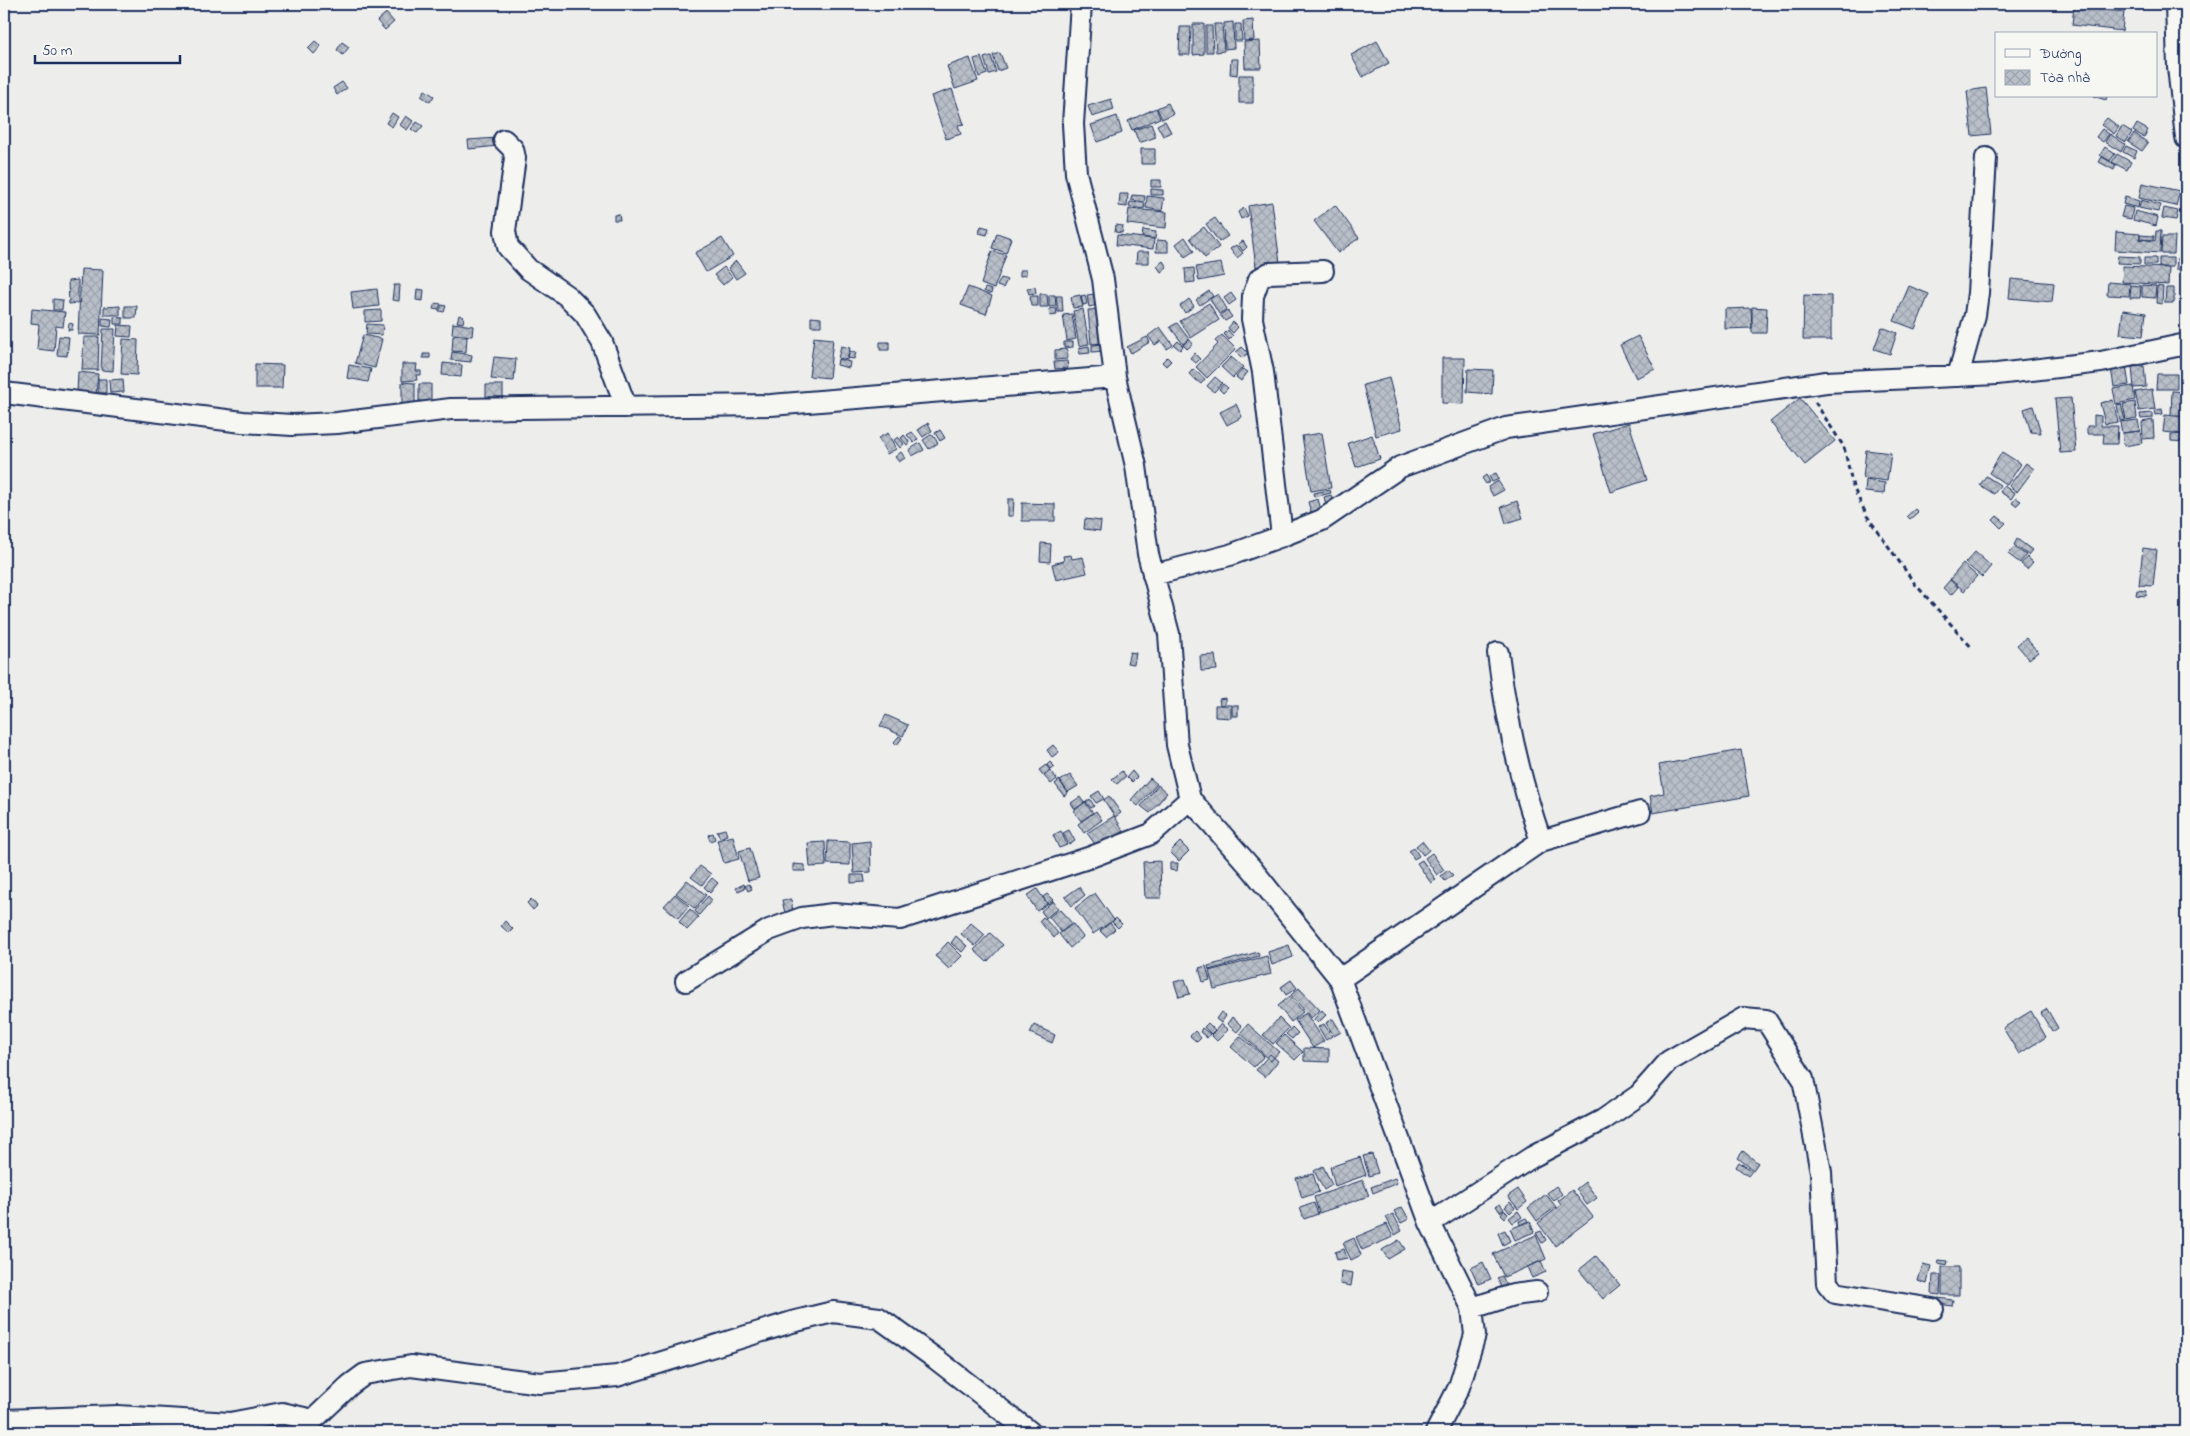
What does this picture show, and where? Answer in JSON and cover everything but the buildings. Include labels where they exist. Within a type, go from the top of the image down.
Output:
[{"type":"street","points":[[1081,4],[1073,124],[1076,173],[1103,279],[1115,377],[1136,466],[1153,575],[1169,634],[1177,746],[1190,799],[1252,869],[1340,979],[1430,1223],[1472,1308],[1475,1335],[1459,1387],[1436,1432]]},
{"type":"street","points":[[2176,4],[2178,66],[2186,138]]},
{"type":"street","points":[[504,140],[513,149],[515,158],[505,231],[508,247],[528,269],[567,296],[585,314],[602,342],[626,407]]},
{"type":"street","points":[[1958,376],[1975,315],[1978,293],[1986,158]]},
{"type":"street","points":[[1282,536],[1263,372],[1252,319],[1253,296],[1259,279],[1269,273],[1323,271]]},
{"type":"street","points":[[1153,575],[1230,555],[1322,520],[1400,467],[1506,428],[1826,382],[1997,374],[2100,362],[2186,344]]},
{"type":"street","points":[[4,393],[243,422],[292,425],[337,423],[431,410],[771,405],[1115,377]]},
{"type":"street","points":[[1498,654],[1506,716],[1540,841]]},
{"type":"street","points":[[686,981],[769,930],[802,918],[833,914],[900,919],[1088,858],[1151,834],[1190,799]]},
{"type":"street","points":[[1340,979],[1540,841],[1640,812]]},
{"type":"street","points":[[1430,1223],[1532,1157],[1603,1120],[1639,1095],[1669,1061],[1744,1018],[1766,1020],[1803,1079],[1821,1172],[1828,1283],[1835,1293],[1933,1309]]},
{"type":"street","points":[[1472,1308],[1513,1295],[1537,1292]]},
{"type":"street","points":[[4,1420],[118,1416],[230,1423],[282,1413],[313,1420],[350,1384],[365,1374],[411,1366],[540,1383],[617,1376],[792,1322],[833,1312],[879,1318],[936,1359],[1030,1432]]},
{"type":"path","points":[[1803,385],[1844,447],[1853,487],[1867,516],[1915,584],[1973,648]]}]
